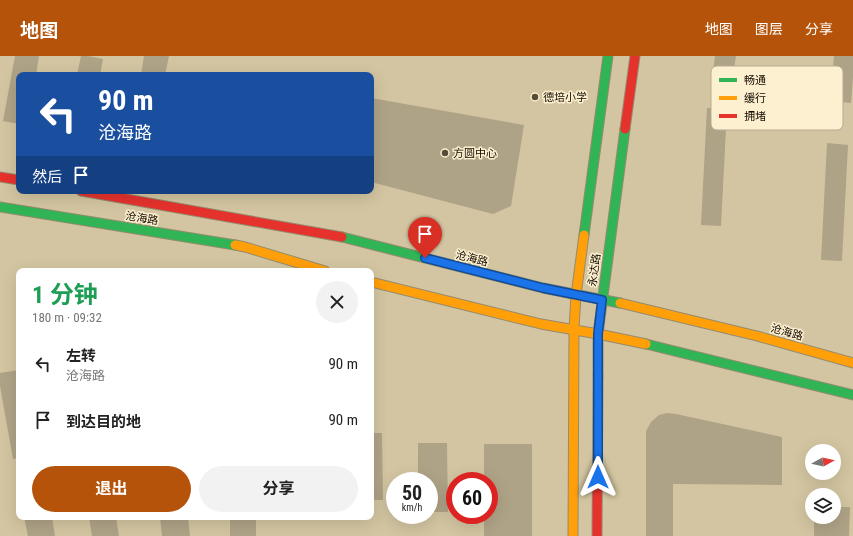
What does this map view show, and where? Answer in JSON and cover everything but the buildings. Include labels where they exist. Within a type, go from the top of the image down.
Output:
[{"type":"main road","name":"永达路","points":[[574,536],[574,329],[576,295],[608,56]]},
{"type":"main road","name":"永达路","points":[[597,536],[598,334],[635,56]]},
{"type":"main road","points":[[0,177],[16,180]]},
{"type":"main road","name":"沧海路","points":[[98,194],[336,236],[543,288],[628,305],[757,336],[853,363]]},
{"type":"main road","name":"沧海路","points":[[0,207],[245,247],[315,268]]},
{"type":"main road","points":[[374,283],[541,324],[629,340],[853,395]]},
{"type":"traffic: fast","points":[[584,235],[608,56]]},
{"type":"traffic: fast","points":[[598,376],[598,334],[625,129]]},
{"type":"traffic: fast","points":[[0,207],[235,245]]},
{"type":"traffic: fast","points":[[342,237],[543,288],[620,303]]},
{"type":"traffic: fast","points":[[646,344],[853,395]]},
{"type":"traffic: slow","points":[[573,536],[574,329],[576,295],[584,235]]},
{"type":"traffic: slow","points":[[235,245],[315,268]]},
{"type":"traffic: slow","points":[[374,283],[541,324],[646,344]]},
{"type":"traffic: slow","points":[[620,303],[757,336],[853,363]]},
{"type":"traffic: jam","points":[[625,129],[635,56]]},
{"type":"traffic: jam","points":[[0,177],[16,180]]},
{"type":"traffic: jam","points":[[98,194],[342,237]]},
{"type":"traffic: jam","points":[[597,536],[598,376]]},
{"type":"place","name":"德培小学","points":[[535,97]]},
{"type":"place","name":"方圆中心","points":[[445,153]]},
{"type":"route","points":[[425,258],[543,288],[602,300],[598,334],[598,477]]}]
